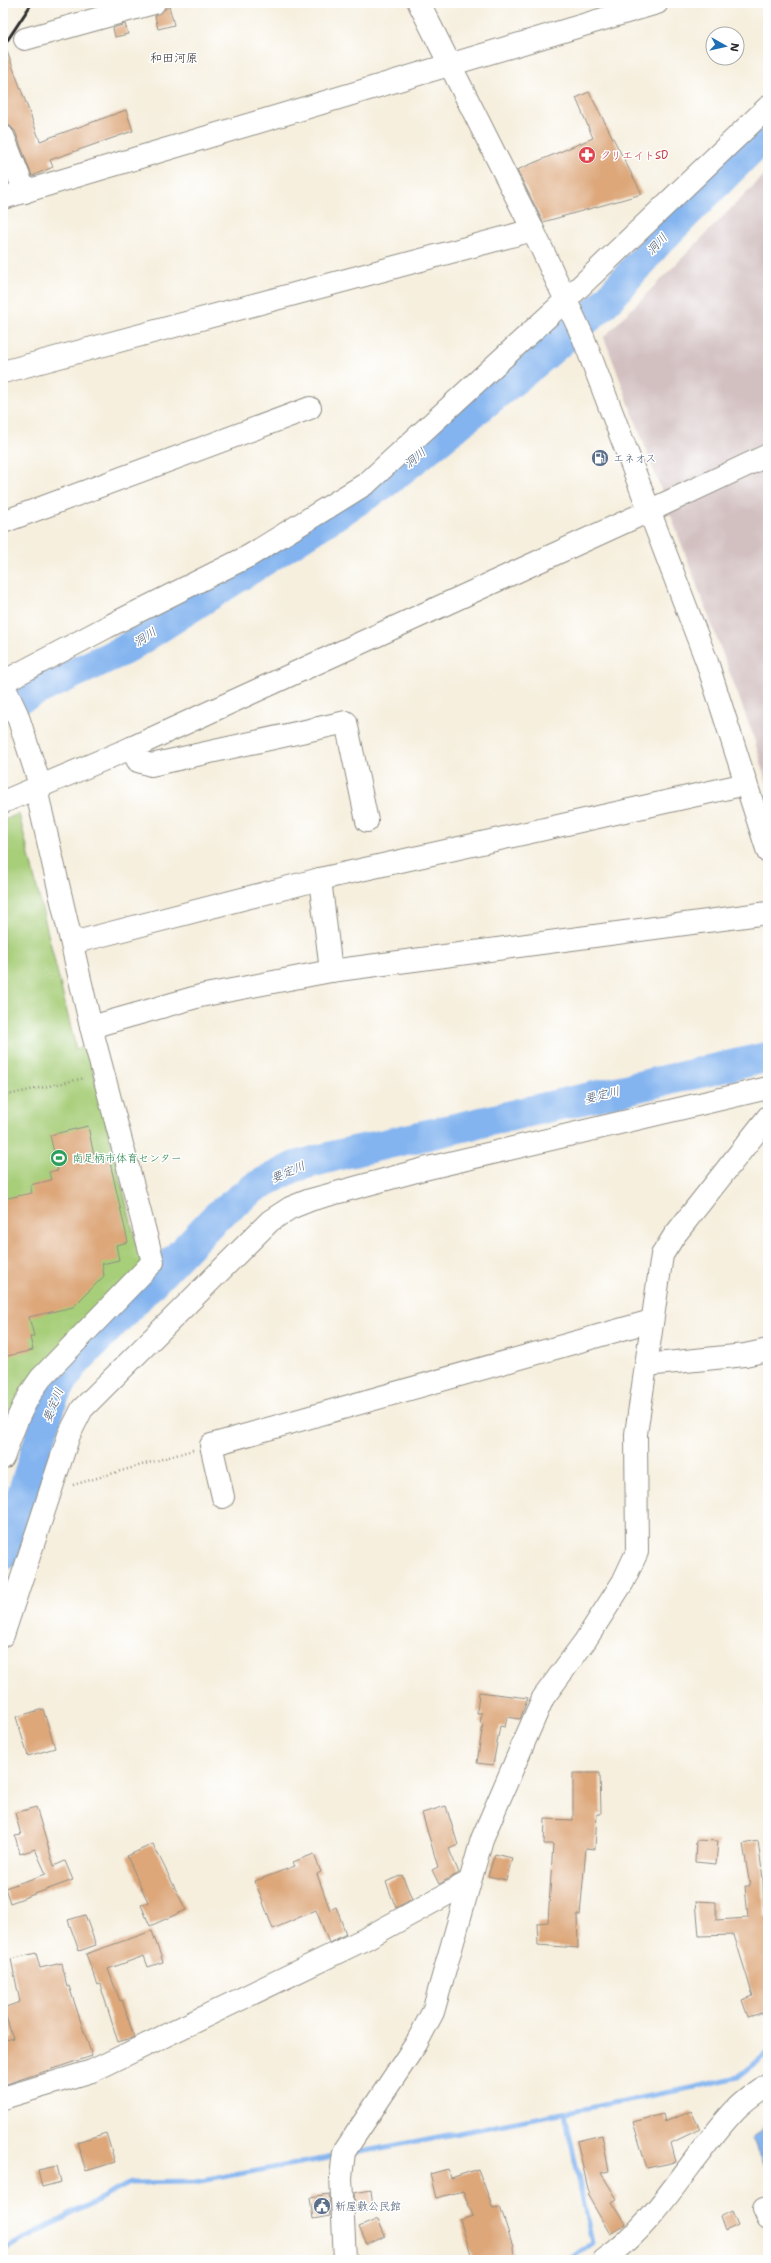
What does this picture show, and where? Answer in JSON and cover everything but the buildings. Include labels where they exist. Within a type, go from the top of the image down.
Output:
[{"type":"street","points":[[25,39],[154,3]]},
{"type":"street","points":[[419,3],[567,299],[583,337],[651,510],[707,662],[768,852]]},
{"type":"street","points":[[3,198],[657,3]]},
{"type":"street","points":[[3,1458],[18,1414],[28,1395],[41,1378],[153,1262],[91,1026],[38,788],[17,714],[4,685],[249,556],[367,483],[567,299],[768,107]]},
{"type":"street","points":[[3,136],[25,192]]},
{"type":"street","points":[[3,372],[533,230]]},
{"type":"street","points":[[3,522],[183,457],[310,408]]},
{"type":"street","points":[[3,802],[131,748],[768,455]]},
{"type":"street","points":[[131,748],[138,761],[151,765],[346,722],[366,821]]},
{"type":"street","points":[[72,943],[320,879],[746,784]]},
{"type":"street","points":[[320,879],[331,971]]},
{"type":"street","points":[[91,1026],[200,996],[331,971],[768,913]]},
{"type":"street","points":[[3,1635],[69,1435],[82,1409],[270,1221],[290,1208],[310,1200],[424,1169],[768,1088]]},
{"type":"street","points":[[345,2260],[341,2177],[344,2152],[416,2044],[433,2012],[482,1839],[543,1698],[585,1640],[623,1582],[636,1552],[636,1434],[651,1321],[662,1255],[674,1236],[768,1117]]},
{"type":"street","points":[[222,1496],[211,1445],[651,1321]]},
{"type":"street","points":[[646,1365],[744,1355],[768,1350]]},
{"type":"street","points":[[3,2098],[92,2071],[365,1939],[469,1882]]},
{"type":"street","points":[[604,2260],[615,2252],[644,2222],[735,2110],[768,2084]]},
{"type":"street","points":[[768,2208],[764,2209],[768,2218]]},
{"type":"path","points":[[3,1096],[104,1074]]},
{"type":"path","points":[[50,1491],[211,1445]]},
{"type":"shaded area","points":[[768,171],[768,787],[753,735],[604,337]]},
{"type":"green space","name":"南足柄市体育センター","points":[[19,814],[76,1049],[87,1046],[142,1266],[3,1427],[3,820]]},
{"type":"water","points":[[768,2123],[768,2173],[752,2138]]},
{"type":"waterway","name":"洞川","points":[[3,706],[124,650],[385,483],[539,360],[602,306],[658,242],[768,132]]},
{"type":"waterway","name":"要定川","points":[[3,1555],[54,1395],[72,1366],[217,1216],[255,1187],[294,1167],[338,1155],[768,1057]]},
{"type":"waterway","points":[[350,2154],[696,2087],[737,2077],[768,2053]]},
{"type":"waterway","points":[[565,2113],[592,2243],[568,2260]]},
{"type":"waterway","points":[[3,2250],[130,2183],[195,2182],[339,2156]]},
{"type":"railway","points":[[3,47],[32,3]]},
{"type":"place","name":"クリエイトSD","points":[[587,155]]},
{"type":"place","name":"エネオス","points":[[600,458]]},
{"type":"place","name":"南足柄市体育センター","points":[[59,1158]]},
{"type":"place","name":"新屋敷公民館","points":[[322,2206]]},
{"type":"district","name":"和田河原","points":[[174,58]]}]
